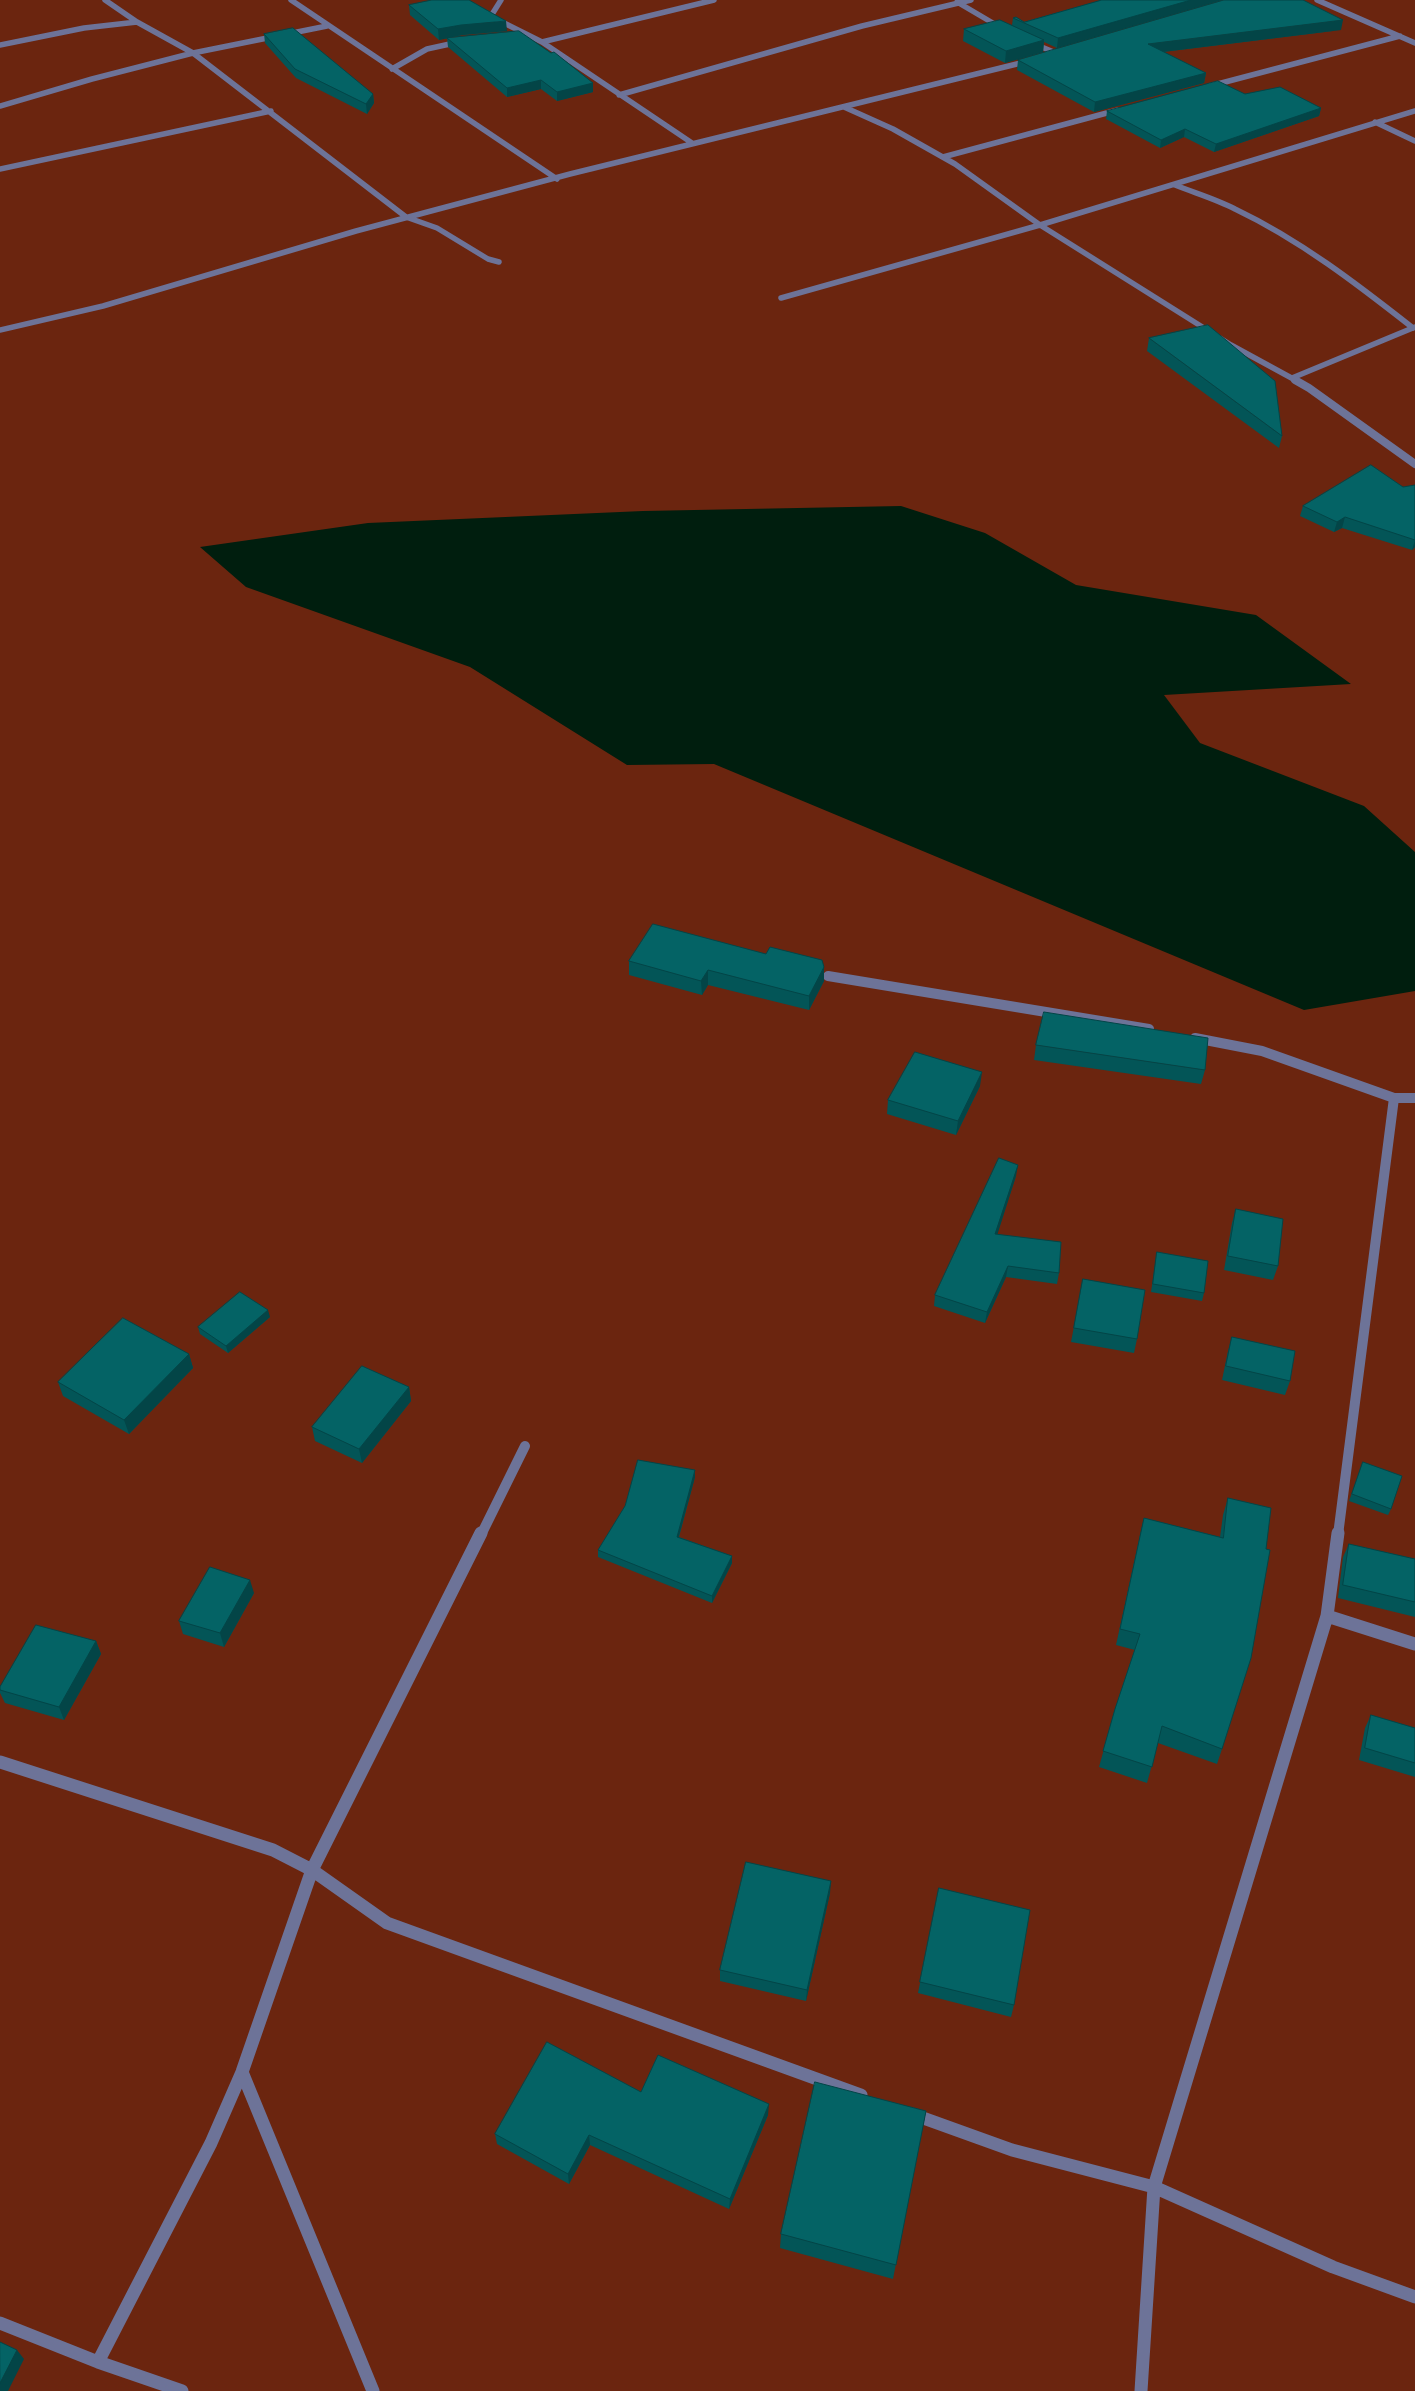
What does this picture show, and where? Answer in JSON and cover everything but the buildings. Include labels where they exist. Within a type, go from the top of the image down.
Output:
[{"type":"street","points":[[105,0],[137,22],[193,53],[271,111],[406,217],[437,228],[488,259],[499,262]]},
{"type":"street","points":[[291,0],[557,179]]},
{"type":"street","points":[[491,16],[501,0]]},
{"type":"street","points":[[542,42],[714,0]]},
{"type":"street","points":[[619,95],[883,20],[971,0]]},
{"type":"street","points":[[1317,0],[1415,43]]},
{"type":"street","points":[[957,2],[1011,33]]},
{"type":"street","points":[[483,12],[542,42],[692,143]]},
{"type":"street","points":[[0,44],[84,28],[137,22]]},
{"type":"street","points":[[0,106],[92,79],[193,53],[327,26]]},
{"type":"street","points":[[513,36],[528,35]]},
{"type":"street","points":[[1200,89],[1400,36]]},
{"type":"street","points":[[392,69],[426,49],[464,40]]},
{"type":"street","points":[[1029,41],[1056,54]]},
{"type":"street","points":[[1046,56],[1065,51]]},
{"type":"street","points":[[0,330],[49,319],[187,282],[406,217],[692,143],[962,80],[1037,59]]},
{"type":"street","points":[[844,107],[893,129],[943,156],[1040,225],[1231,346],[1292,378],[1415,464]]},
{"type":"street","points":[[943,156],[1124,109]]},
{"type":"street","points":[[0,169],[271,111]]},
{"type":"street","points":[[781,298],[1040,225],[1415,111]]},
{"type":"street","points":[[1376,122],[1415,141]]},
{"type":"street","points":[[1175,185],[1240,211],[1293,240],[1367,290],[1414,327],[1292,378]]},
{"type":"street","points":[[828,976],[1161,1031]]},
{"type":"street","points":[[1188,1037],[1262,1051],[1394,1098],[1415,1098]]},
{"type":"street","points":[[1141,2391],[1154,2187],[1327,1616],[1394,1098]]},
{"type":"street","points":[[98,2362],[211,2143],[242,2072],[312,1870],[525,1446]]},
{"type":"street","points":[[1327,1616],[1415,1644]]},
{"type":"street","points":[[0,1762],[273,1850],[312,1870],[387,1923],[872,2099]]},
{"type":"street","points":[[242,2072],[374,2391]]},
{"type":"street","points":[[900,2110],[1012,2150],[1154,2187],[1332,2267],[1415,2297]]},
{"type":"street","points":[[0,2323],[98,2362],[182,2391]]},
{"type":"shaded area","points":[[0,0],[1415,0],[1415,2391],[0,2391]]},
{"type":"shaded area","points":[[901,506],[985,533],[1076,585],[1256,615],[1351,684],[1164,695],[1200,743],[1364,806],[1415,852],[1415,991],[1304,1010],[714,764],[627,765],[470,667],[246,587],[200,547],[368,523],[643,511]]}]
